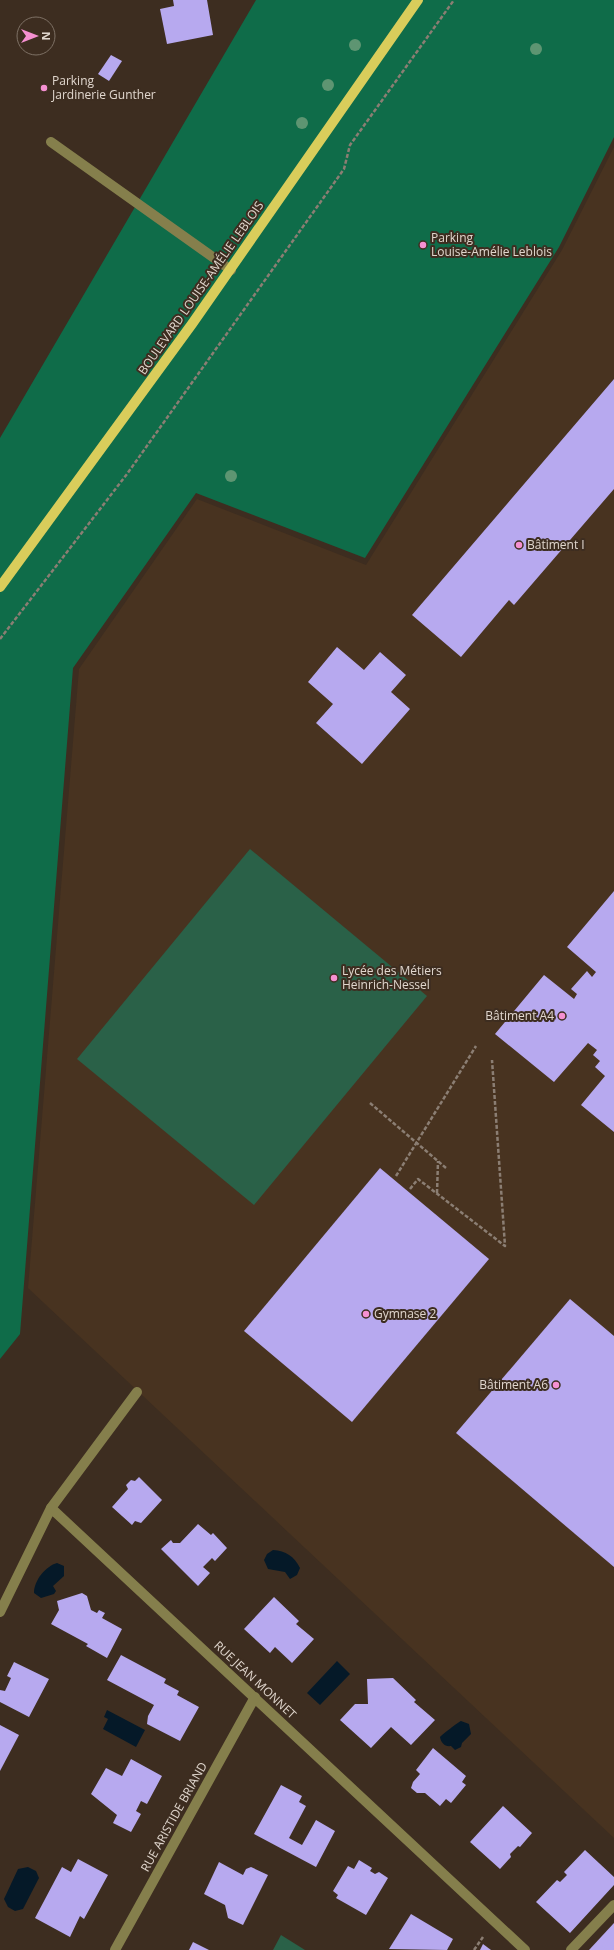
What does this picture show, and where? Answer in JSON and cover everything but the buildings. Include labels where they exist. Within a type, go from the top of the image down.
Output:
[{"type":"main road","name":"BOULEVARD LOUISE-AMÉLIE LEBLOIS","points":[[0,587],[230,270],[418,0]]},
{"type":"street","points":[[50,142],[230,270]]},
{"type":"street","points":[[0,1612],[51,1508],[137,1392]]},
{"type":"street","name":"RUE JEAN MONNET","points":[[51,1508],[525,1950]]},
{"type":"street","name":"RUE ARISTIDE BRIAND","points":[[115,1950],[255,1697]]},
{"type":"street","points":[[571,1950],[614,1905]]},
{"type":"path","points":[[0,639],[127,474],[287,250],[344,169],[350,145],[454,0]]},
{"type":"path","points":[[396,1176],[476,1046]]},
{"type":"path","points":[[410,1189],[418,1179],[505,1246],[492,1060]]},
{"type":"path","points":[[370,1103],[446,1168]]},
{"type":"path","points":[[436,1194],[438,1161]]},
{"type":"shaded area","name":"Lycée des Métiers Heinrich-Nessel","points":[[614,147],[614,1838],[28,1288],[79,669],[197,499],[366,565],[562,250]]},
{"type":"green space","points":[[256,0],[614,0],[614,137],[559,247],[365,558],[196,493],[73,668],[20,1334],[0,1359],[0,438]]},
{"type":"green space","points":[[250,849],[427,996],[254,1205],[77,1059]]},
{"type":"green space","points":[[281,1935],[305,1950],[273,1950]]},
{"type":"water","points":[[273,1550],[286,1553],[295,1560],[300,1568],[297,1575],[290,1579],[285,1572],[268,1569],[264,1560],[267,1554]]},
{"type":"water","points":[[57,1563],[64,1566],[64,1576],[53,1586],[56,1591],[54,1594],[41,1598],[34,1593],[36,1583],[45,1570]]},
{"type":"water","points":[[337,1661],[350,1674],[320,1705],[307,1693]]},
{"type":"water","points":[[107,1710],[145,1730],[136,1747],[103,1729],[108,1719],[104,1717]]},
{"type":"water","points":[[461,1721],[469,1724],[471,1734],[462,1743],[461,1747],[455,1750],[451,1746],[444,1744],[440,1737]]},
{"type":"water","points":[[28,1867],[36,1871],[39,1878],[23,1909],[15,1911],[8,1907],[4,1899],[18,1869]]},
{"type":"place","name":"Parking Jardinerie Gunther","points":[[44,88]]},
{"type":"place","name":"Parking Louise-Amélie Leblois","points":[[423,245]]},
{"type":"place","name":"Bâtiment I","points":[[519,545]]},
{"type":"place","name":"Lycée des Métiers Heinrich-Nessel","points":[[334,978]]},
{"type":"place","name":"Bâtiment A4","points":[[562,1016]]},
{"type":"place","name":"Gymnase 2","points":[[366,1314]]},
{"type":"place","name":"Bâtiment A6","points":[[556,1385]]}]
